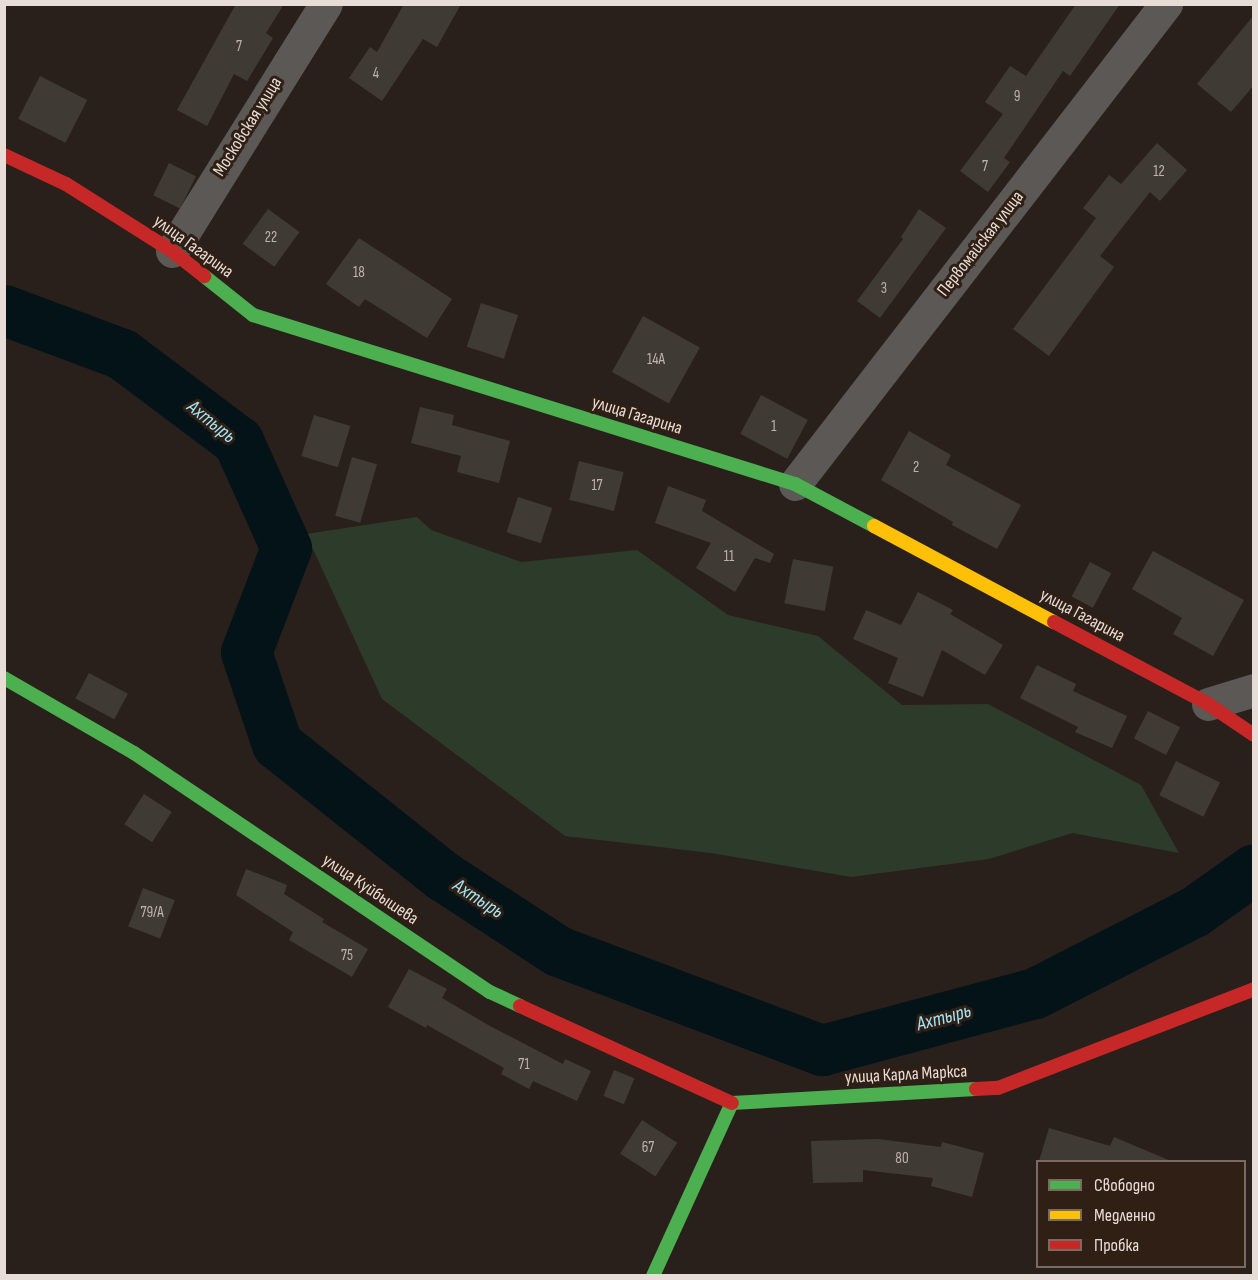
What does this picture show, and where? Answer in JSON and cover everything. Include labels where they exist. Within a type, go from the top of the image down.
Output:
[{"type":"street","name":"Московская улица","points":[[172,250],[326,4]]},
{"type":"street","name":"Первомайская улица","points":[[795,484],[1166,4]]},
{"type":"street","name":"улица Гагарина","points":[[4,155],[66,184],[172,250],[253,315],[795,484],[1208,704],[1254,735]]},
{"type":"street","name":"улица Куйбышева","points":[[4,678],[134,753],[490,992],[732,1103]]},
{"type":"street","points":[[1208,704],[1254,690]]},
{"type":"street","name":"улица Карла Маркса","points":[[732,1103],[998,1088],[1254,989]]},
{"type":"street","points":[[653,1275],[732,1103]]},
{"type":"green space","points":[[417,517],[431,530],[521,562],[637,550],[728,615],[818,636],[902,705],[988,704],[1141,785],[1179,853],[1072,833],[989,859],[851,877],[711,853],[565,836],[382,699],[306,534]]},
{"type":"building","points":[[236,4],[284,4],[266,33],[273,38],[247,81],[234,74],[207,126],[177,110]]},
{"type":"building","points":[[404,4],[461,4],[437,47],[423,39],[382,101],[349,78],[370,47],[377,52]]},
{"type":"building","points":[[1076,4],[1120,4],[1070,76],[1063,71],[1004,158],[1010,162],[988,192],[960,171],[1003,114],[985,102],[1010,66],[1026,76]]},
{"type":"building","points":[[1254,15],[1254,85],[1231,112],[1197,84]]},
{"type":"building","points":[[40,76],[87,100],[65,143],[18,119]]},
{"type":"building","points":[[1157,143],[1187,170],[1160,201],[1150,192],[1100,256],[1114,267],[1049,356],[1013,329],[1096,218],[1083,208],[1109,175],[1121,184]]},
{"type":"building","points":[[169,163],[196,176],[180,209],[153,195]]},
{"type":"building","points":[[268,209],[300,232],[274,267],[243,244]]},
{"type":"building","points":[[919,209],[946,228],[880,318],[857,301],[903,239],[901,237]]},
{"type":"building","points":[[359,238],[452,299],[427,338],[365,299],[359,307],[326,284]]},
{"type":"building","points":[[481,303],[518,315],[504,359],[467,347]]},
{"type":"building","points":[[643,316],[700,348],[669,403],[612,372]]},
{"type":"building","points":[[761,395],[808,420],[787,459],[740,434]]},
{"type":"building","points":[[420,407],[454,415],[452,425],[510,441],[499,483],[457,472],[461,456],[411,443]]},
{"type":"building","points":[[314,415],[350,426],[338,467],[301,456]]},
{"type":"building","points":[[909,431],[951,455],[946,465],[1021,505],[997,549],[952,525],[953,522],[881,480]]},
{"type":"building","points":[[352,457],[377,464],[360,523],[335,516]]},
{"type":"building","points":[[579,461],[624,472],[614,511],[569,500]]},
{"type":"building","points":[[668,486],[706,500],[702,511],[774,554],[770,563],[755,558],[735,592],[696,568],[711,543],[655,523]]},
{"type":"building","points":[[518,497],[552,508],[541,543],[507,532]]},
{"type":"building","points":[[1153,551],[1244,600],[1213,656],[1173,634],[1182,618],[1132,589]]},
{"type":"building","points":[[793,559],[833,567],[825,611],[784,603]]},
{"type":"building","points":[[1090,562],[1111,573],[1093,608],[1072,596]]},
{"type":"building","points":[[918,592],[953,610],[950,614],[1003,645],[985,675],[942,650],[923,697],[888,683],[898,658],[853,639],[866,610],[901,625]]},
{"type":"building","points":[[1037,665],[1076,684],[1073,691],[1127,716],[1112,748],[1075,732],[1078,727],[1020,698]]},
{"type":"building","points":[[89,673],[128,694],[114,719],[75,699]]},
{"type":"building","points":[[1148,711],[1180,727],[1166,755],[1134,739]]},
{"type":"building","points":[[1176,761],[1220,782],[1203,817],[1159,795]]},
{"type":"building","points":[[144,794],[172,812],[152,842],[124,824]]},
{"type":"building","points":[[246,869],[287,885],[284,894],[324,919],[322,922],[368,949],[352,977],[289,940],[293,932],[236,895]]},
{"type":"building","points":[[143,888],[175,900],[160,938],[128,926]]},
{"type":"building","points":[[409,969],[447,989],[442,998],[490,1026],[563,1064],[565,1059],[591,1071],[577,1101],[533,1081],[529,1089],[501,1074],[504,1068],[427,1025],[426,1028],[388,1007]]},
{"type":"building","points":[[614,1070],[634,1078],[624,1104],[604,1096]]},
{"type":"building","points":[[642,1120],[677,1143],[655,1176],[620,1154]]},
{"type":"building","points":[[1049,1128],[1110,1146],[1114,1137],[1169,1160],[1039,1160]]},
{"type":"building","points":[[878,1139],[941,1147],[942,1142],[984,1153],[972,1197],[931,1186],[933,1178],[863,1170],[863,1182],[813,1183],[811,1141]]},
{"type":"waterway","name":"Ахтырь","points":[[4,310],[122,354],[238,441],[286,548],[246,652],[277,744],[443,876],[558,951],[822,1050],[1035,993],[1195,911],[1254,869]]},
{"type":"traffic: fast","points":[[204,276],[253,315],[795,484],[874,526]]},
{"type":"traffic: fast","points":[[4,678],[134,753],[490,992],[520,1006]]},
{"type":"traffic: fast","points":[[653,1276],[732,1103],[976,1089]]},
{"type":"traffic: slow","points":[[874,526],[1054,622]]},
{"type":"traffic: jam","points":[[4,155],[66,184],[172,251],[204,276]]},
{"type":"traffic: jam","points":[[1054,622],[1208,704],[1254,735]]},
{"type":"traffic: jam","points":[[976,1089],[998,1088],[1254,989]]},
{"type":"traffic: jam","points":[[520,1006],[732,1103]]}]
